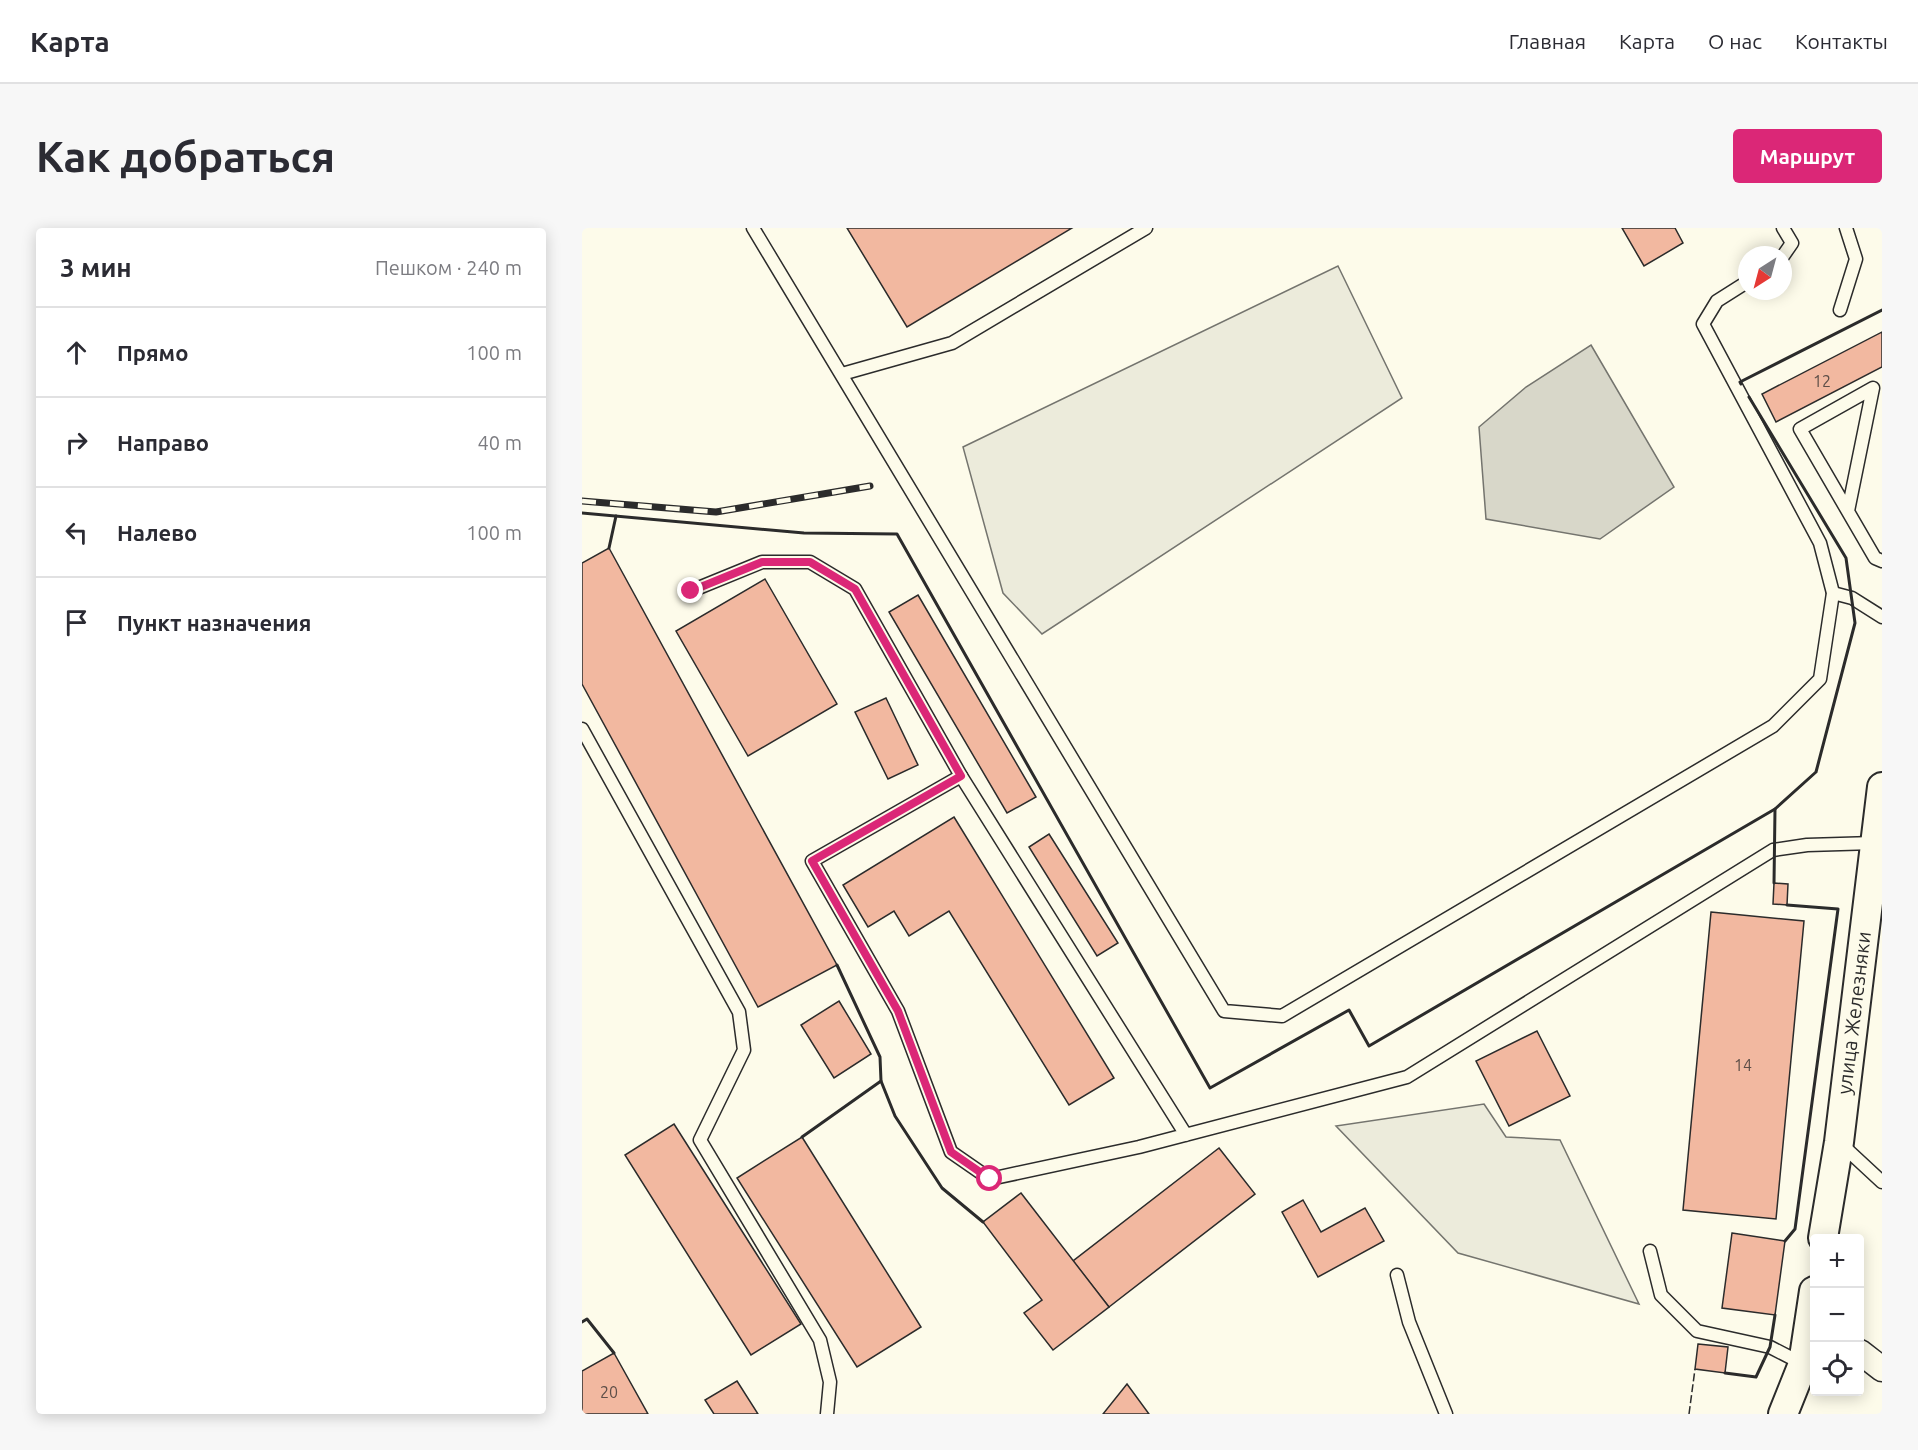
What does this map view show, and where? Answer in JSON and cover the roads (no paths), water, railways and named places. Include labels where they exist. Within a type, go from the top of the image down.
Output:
[{"type":"street","name":"улица Железняки","points":[[1824,1234],[1839,1142],[1882,788]]},
{"type":"street","points":[[1783,1414],[1803,1364],[1810,1331]]},
{"type":"street","points":[[1864,1355],[1882,1369]]},
{"type":"lane","points":[[753,228],[1224,1011],[1282,1016],[1773,726],[1820,679],[1833,593],[1820,543],[1703,324],[1717,301],[1738,288]]},
{"type":"lane","points":[[842,375],[952,343],[1146,228]]},
{"type":"lane","points":[[1783,228],[1792,243],[1790,246]]},
{"type":"lane","points":[[1840,310],[1856,259],[1846,228]]},
{"type":"lane","points":[[1848,511],[1873,388],[1800,429],[1875,558],[1882,561]]},
{"type":"lane","points":[[691,591],[762,562],[810,562],[855,589],[961,776],[1186,1135]]},
{"type":"lane","points":[[1833,593],[1851,598],[1882,617]]},
{"type":"lane","points":[[582,729],[739,1012],[744,1050],[700,1140],[820,1340],[830,1382],[827,1414]]},
{"type":"lane","points":[[961,776],[812,861],[898,1011],[951,1152],[990,1179],[1186,1135],[1407,1077],[1773,850],[1807,845],[1874,843]]},
{"type":"lane","points":[[1839,1142],[1882,1182]]},
{"type":"lane","points":[[1650,1251],[1661,1295],[1697,1331],[1770,1347],[1803,1364]]},
{"type":"lane","points":[[1398,1275],[1409,1322],[1446,1414]]},
{"type":"railway","points":[[582,501],[716,512],[870,486]]}]
